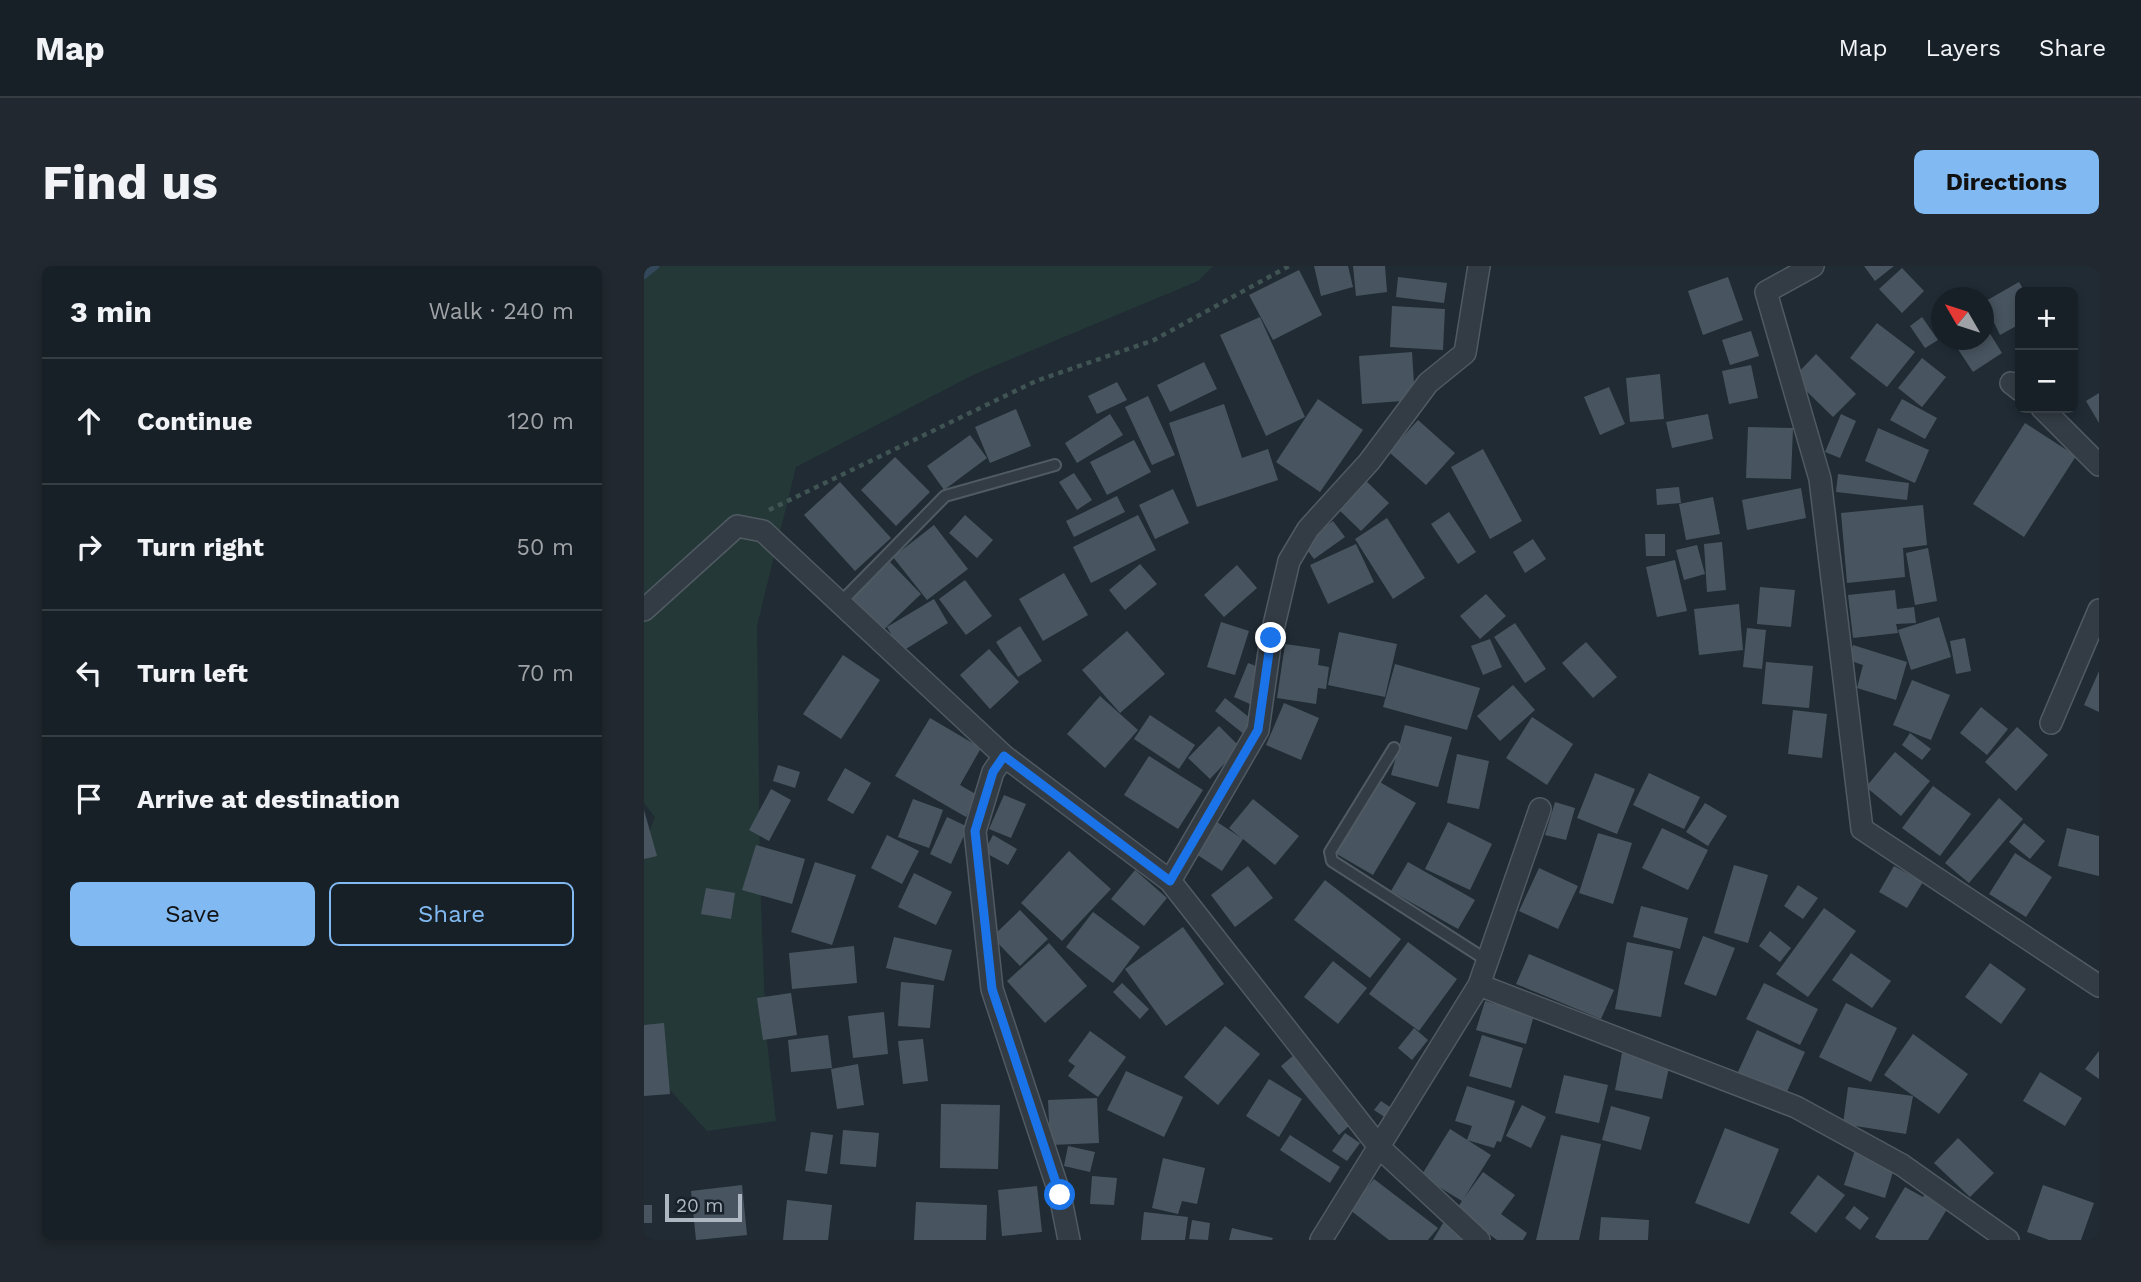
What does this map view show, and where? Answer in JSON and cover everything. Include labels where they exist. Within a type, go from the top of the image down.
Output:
[{"type":"street","points":[[1170,881],[1258,730],[1271,638],[1289,561],[1308,529],[1369,462],[1429,383],[1465,353],[1479,266]]},
{"type":"street","points":[[1813,266],[1766,292],[1820,479],[1862,829],[2099,986]]},
{"type":"street","points":[[2047,413],[2099,465]]},
{"type":"street","points":[[644,610],[737,526],[762,531],[1004,756],[1170,881],[1380,1148],[1479,1240]]},
{"type":"street","points":[[2051,723],[2099,610]]},
{"type":"street","points":[[1004,756],[993,772],[975,831],[992,989],[1060,1195],[1069,1240]]},
{"type":"street","points":[[1321,1240],[1479,985],[1540,809]]},
{"type":"street","points":[[1479,985],[1796,1107],[1902,1166],[2008,1240]]},
{"type":"lane","points":[[840,603],[945,496],[1055,465]]},
{"type":"lane","points":[[1394,748],[1330,852],[1332,861],[1488,961]]},
{"type":"path","points":[[737,526],[1036,381],[1154,340],[1289,266]]},
{"type":"green space","points":[[644,266],[1213,266],[1198,281],[973,375],[796,467],[757,626],[760,878],[766,1033],[776,1121],[707,1131],[651,1069],[644,1024],[644,845],[655,817],[644,803]]},
{"type":"building","points":[[1314,266],[1348,266],[1353,287],[1321,296]]},
{"type":"building","points":[[1353,266],[1385,266],[1387,292],[1356,296]]},
{"type":"building","points":[[1864,266],[1894,266],[1875,281]]},
{"type":"building","points":[[1902,268],[1924,291],[1902,313],[1879,289]]},
{"type":"building","points":[[1299,270],[1322,315],[1273,340],[1249,295]]},
{"type":"building","points":[[1398,277],[1447,283],[1444,303],[1396,297]]},
{"type":"building","points":[[1728,277],[1743,320],[1703,335],[1688,291]]},
{"type":"building","points":[[2019,282],[2022,287],[2015,287],[2015,327],[2000,335],[1994,323],[1994,296]]},
{"type":"building","points":[[1392,306],[1445,309],[1443,350],[1390,347]]},
{"type":"building","points":[[1260,317],[1305,417],[1266,436],[1220,335]]},
{"type":"building","points":[[1922,317],[1931,330],[1931,344],[1925,348],[1910,326]]},
{"type":"building","points":[[1877,323],[1915,352],[1887,387],[1850,358]]},
{"type":"building","points":[[1751,331],[1759,356],[1730,365],[1722,340]]},
{"type":"building","points":[[1994,340],[2002,353],[1973,372],[1959,350],[1994,350]]},
{"type":"building","points":[[1412,352],[1415,400],[1362,404],[1359,356]]},
{"type":"building","points":[[1816,354],[1856,394],[1833,417],[1793,378]]},
{"type":"building","points":[[1922,358],[1946,377],[1922,407],[1898,388]]},
{"type":"building","points":[[1204,362],[1217,389],[1170,412],[1157,385]]},
{"type":"building","points":[[1751,365],[1758,398],[1729,404],[1722,371]]},
{"type":"building","points":[[1660,374],[1664,419],[1630,422],[1626,378]]},
{"type":"building","points":[[1117,382],[1127,400],[1097,414],[1088,396]]},
{"type":"building","points":[[1609,387],[1625,424],[1600,435],[1584,397]]},
{"type":"building","points":[[2099,393],[2099,423],[2086,401]]},
{"type":"building","points":[[1148,396],[1175,455],[1152,465],[1125,407]]},
{"type":"building","points":[[1318,399],[1363,430],[1320,492],[1276,462]]},
{"type":"building","points":[[1902,399],[1937,418],[1925,439],[1890,420]]},
{"type":"building","points":[[1224,404],[1242,458],[1268,449],[1278,480],[1197,507],[1169,423]]},
{"type":"building","points":[[1016,409],[1031,446],[990,463],[975,427]]},
{"type":"building","points":[[1110,414],[1123,435],[1077,463],[1065,443]]},
{"type":"building","points":[[1708,414],[1713,439],[1672,448],[1666,422]]},
{"type":"building","points":[[1841,414],[1856,421],[1840,458],[1825,452]]},
{"type":"building","points":[[1418,420],[1455,453],[1426,485],[1389,452]]},
{"type":"building","points":[[2025,423],[2076,456],[2024,537],[1973,504]]},
{"type":"building","points":[[1748,427],[1793,428],[1791,479],[1746,478]]},
{"type":"building","points":[[1878,428],[1929,450],[1915,483],[1865,461]]},
{"type":"building","points":[[970,435],[987,458],[944,490],[927,466]]},
{"type":"building","points":[[1134,440],[1151,472],[1107,495],[1090,462]]},
{"type":"building","points":[[1483,449],[1522,521],[1490,539],[1451,467]]},
{"type":"building","points":[[895,457],[930,492],[896,526],[861,490]]},
{"type":"building","points":[[1074,473],[1092,500],[1077,510],[1059,482]]},
{"type":"building","points":[[1838,474],[1909,483],[1907,500],[1836,492]]},
{"type":"building","points":[[1363,478],[1389,503],[1361,531],[1335,506]]},
{"type":"building","points":[[840,482],[891,538],[855,571],[804,515]]},
{"type":"building","points":[[1679,487],[1681,503],[1657,505],[1656,489]]},
{"type":"building","points":[[1801,488],[1806,518],[1747,530],[1742,500]]},
{"type":"building","points":[[1173,489],[1189,523],[1155,539],[1139,505]]},
{"type":"building","points":[[1117,496],[1125,512],[1074,537],[1066,521]]},
{"type":"building","points":[[1713,497],[1720,534],[1686,540],[1679,504]]},
{"type":"building","points":[[1923,505],[1927,545],[1903,548],[1905,577],[1847,583],[1841,513]]},
{"type":"building","points":[[1449,512],[1476,552],[1458,564],[1431,524]]},
{"type":"building","points":[[965,515],[993,540],[977,558],[949,533]]},
{"type":"building","points":[[1138,515],[1156,550],[1091,583],[1073,547]]},
{"type":"building","points":[[1387,518],[1425,578],[1393,599],[1355,539]]},
{"type":"building","points":[[1333,521],[1345,537],[1314,559],[1302,543]]},
{"type":"building","points":[[934,525],[968,569],[927,600],[893,557]]},
{"type":"building","points":[[1645,534],[1665,534],[1665,556],[1646,556]]},
{"type":"building","points":[[1533,539],[1546,559],[1525,573],[1513,552]]},
{"type":"building","points":[[1722,542],[1726,590],[1707,592],[1704,544]]},
{"type":"building","points":[[1356,544],[1374,582],[1328,604],[1310,565]]},
{"type":"building","points":[[1697,545],[1705,574],[1684,580],[1676,550]]},
{"type":"building","points":[[1928,548],[1937,601],[1915,605],[1906,553]]},
{"type":"building","points":[[1675,560],[1687,611],[1657,617],[1646,567]]},
{"type":"building","points":[[890,562],[921,594],[878,635],[847,602]]},
{"type":"building","points":[[1140,564],[1157,584],[1125,610],[1109,590]]},
{"type":"building","points":[[1237,565],[1257,588],[1224,617],[1204,595]]},
{"type":"building","points":[[1064,573],[1088,615],[1043,641],[1019,599]]},
{"type":"building","points":[[965,580],[992,616],[966,635],[939,599]]},
{"type":"building","points":[[1760,587],[1795,590],[1791,627],[1757,624]]},
{"type":"building","points":[[1895,590],[1897,609],[1914,607],[1916,623],[1896,624],[1898,633],[1853,638],[1848,595]]},
{"type":"building","points":[[1486,594],[1506,616],[1480,639],[1460,616]]},
{"type":"building","points":[[934,599],[948,623],[901,652],[887,627]]},
{"type":"building","points":[[1739,604],[1743,650],[1699,655],[1694,609]]},
{"type":"building","points":[[1939,617],[1951,657],[1911,670],[1898,630]]},
{"type":"building","points":[[1221,622],[1249,631],[1235,675],[1207,667]]},
{"type":"building","points":[[1515,623],[1546,669],[1525,683],[1494,637]]},
{"type":"building","points":[[1020,626],[1042,661],[1018,677],[996,642]]},
{"type":"building","points":[[1747,628],[1766,630],[1762,669],[1743,667]]},
{"type":"building","points":[[1127,631],[1165,674],[1120,713],[1082,670]]},
{"type":"building","points":[[1339,632],[1397,644],[1385,697],[1328,685]]},
{"type":"building","points":[[1965,638],[1971,671],[1956,674],[1950,641]]},
{"type":"building","points":[[1490,639],[1502,667],[1483,675],[1471,646]]},
{"type":"building","points":[[1586,642],[1617,677],[1593,698],[1562,663]]},
{"type":"building","points":[[1285,644],[1320,649],[1318,665],[1329,667],[1326,689],[1318,688],[1316,704],[1277,698]]},
{"type":"building","points":[[1853,645],[1907,662],[1896,700],[1857,688],[1863,665],[1848,660]]},
{"type":"building","points":[[989,649],[1019,682],[990,709],[960,675]]},
{"type":"building","points":[[843,655],[880,680],[841,739],[803,714]]},
{"type":"building","points":[[1766,662],[1813,666],[1809,708],[1762,704]]},
{"type":"building","points":[[1248,663],[1264,669],[1250,704],[1234,697]]},
{"type":"building","points":[[1395,664],[1480,688],[1467,730],[1383,707]]},
{"type":"building","points":[[2099,671],[2099,712],[2084,705]]},
{"type":"building","points":[[1912,680],[1950,695],[1931,740],[1893,725]]},
{"type":"building","points":[[1513,685],[1535,710],[1500,741],[1477,716]]},
{"type":"building","points":[[1100,696],[1138,730],[1105,768],[1067,734]]},
{"type":"building","points":[[1225,698],[1255,722],[1245,735],[1215,711]]},
{"type":"building","points":[[1284,703],[1319,718],[1301,760],[1266,745]]},
{"type":"building","points":[[1981,707],[2008,729],[1987,755],[1960,733]]},
{"type":"building","points":[[1793,710],[1827,714],[1822,758],[1788,754]]},
{"type":"building","points":[[1150,715],[1195,745],[1179,769],[1134,739]]},
{"type":"building","points":[[1532,717],[1573,744],[1547,785],[1506,758]]},
{"type":"building","points":[[930,718],[981,748],[960,785],[979,796],[966,817],[895,776]]},
{"type":"building","points":[[1405,725],[1452,737],[1438,787],[1391,775]]},
{"type":"building","points":[[1219,726],[1240,747],[1210,779],[1188,758]]},
{"type":"building","points":[[2017,727],[2048,755],[2016,791],[1985,762]]},
{"type":"building","points":[[1910,733],[1931,749],[1922,760],[1902,745]]},
{"type":"building","points":[[1895,752],[1930,781],[1901,816],[1866,787]]},
{"type":"building","points":[[1457,754],[1489,761],[1479,809],[1447,803]]},
{"type":"building","points":[[1149,756],[1203,790],[1178,829],[1124,795]]},
{"type":"building","points":[[778,765],[800,772],[795,788],[773,781]]},
{"type":"building","points":[[845,768],[871,783],[853,814],[827,800]]},
{"type":"building","points":[[1595,773],[1635,789],[1617,834],[1577,818]]},
{"type":"building","points":[[1649,773],[1700,797],[1684,829],[1633,805]]},
{"type":"building","points":[[1378,781],[1416,803],[1373,875],[1335,853]]},
{"type":"building","points":[[1933,786],[1971,814],[1940,856],[1902,828]]},
{"type":"building","points":[[771,789],[791,800],[769,841],[749,830]]},
{"type":"building","points":[[1004,795],[1026,804],[1011,838],[989,829]]},
{"type":"building","points":[[1999,798],[2023,819],[1969,883],[1945,863]]},
{"type":"building","points":[[913,799],[943,810],[929,848],[898,837]]},
{"type":"building","points":[[1253,799],[1299,836],[1275,865],[1243,839],[1222,871],[1193,852],[1214,820],[1240,837],[1229,828]]},
{"type":"building","points":[[1555,802],[1575,808],[1566,840],[1545,835]]},
{"type":"building","points":[[1705,803],[1727,816],[1708,846],[1686,832]]},
{"type":"building","points":[[644,810],[657,856],[644,859]]},
{"type":"building","points":[[947,817],[968,827],[951,864],[930,854]]},
{"type":"building","points":[[1448,822],[1492,844],[1470,890],[1425,869]]},
{"type":"building","points":[[2024,823],[2045,841],[2030,859],[2009,842]]},
{"type":"building","points":[[1662,828],[1708,850],[1688,890],[1642,868]]},
{"type":"building","points":[[2067,828],[2099,836],[2099,876],[2058,866]]},
{"type":"building","points":[[1598,833],[1632,843],[1613,904],[1579,893]]},
{"type":"building","points":[[887,835],[919,851],[902,884],[871,868]]},
{"type":"building","points":[[993,835],[1017,849],[1008,865],[984,852]]},
{"type":"building","points":[[756,845],[805,859],[792,904],[742,890]]},
{"type":"building","points":[[1069,851],[1111,889],[1062,941],[1021,903]]},
{"type":"building","points":[[2015,853],[2052,877],[2026,917],[1989,894]]},
{"type":"building","points":[[815,862],[856,875],[832,945],[791,932]]},
{"type":"building","points":[[1408,862],[1475,900],[1458,929],[1391,891]]},
{"type":"building","points":[[1734,865],[1768,875],[1748,943],[1714,933]]},
{"type":"building","points":[[1248,866],[1273,898],[1235,927],[1211,895]]},
{"type":"building","points":[[1894,866],[1923,882],[1907,908],[1879,892]]},
{"type":"building","points":[[1539,868],[1578,886],[1558,929],[1519,911]]},
{"type":"building","points":[[1135,870],[1167,898],[1144,926],[1111,899]]},
{"type":"building","points":[[914,873],[952,892],[936,925],[898,907]]},
{"type":"building","points":[[1325,880],[1401,939],[1370,978],[1294,920]]},
{"type":"building","points":[[1798,885],[1818,898],[1803,919],[1784,906]]},
{"type":"building","points":[[706,888],[735,893],[731,919],[701,914]]},
{"type":"building","points":[[1641,906],[1688,918],[1680,949],[1633,937]]},
{"type":"building","points":[[1824,908],[1856,931],[1808,997],[1776,974]]},
{"type":"building","points":[[1020,910],[1048,939],[1020,966],[992,937]]},
{"type":"building","points":[[1093,912],[1140,947],[1113,983],[1066,947]]},
{"type":"building","points":[[1183,927],[1224,984],[1166,1026],[1125,969]]},
{"type":"building","points":[[1770,931],[1791,948],[1780,962],[1759,946]]},
{"type":"building","points":[[1703,936],[1735,948],[1716,996],[1684,984]]},
{"type":"building","points":[[894,937],[952,950],[944,981],[886,968]]},
{"type":"building","points":[[1408,942],[1457,979],[1419,1031],[1369,994]]},
{"type":"building","points":[[1627,942],[1673,951],[1661,1017],[1615,1009]]},
{"type":"building","points":[[1049,943],[1087,986],[1045,1023],[1007,981]]},
{"type":"building","points":[[854,946],[857,983],[792,989],[789,953]]},
{"type":"building","points":[[1851,953],[1891,981],[1872,1008],[1832,980]]},
{"type":"building","points":[[1529,954],[1614,990],[1601,1019],[1516,984]]},
{"type":"building","points":[[1333,961],[1367,988],[1338,1024],[1304,997]]},
{"type":"building","points":[[1990,963],[2026,989],[2001,1024],[1965,997]]},
{"type":"building","points":[[901,982],[934,985],[930,1028],[898,1026]]},
{"type":"building","points":[[1122,983],[1149,1009],[1140,1019],[1113,992]]},
{"type":"building","points":[[1764,983],[1818,1009],[1800,1045],[1746,1019]]},
{"type":"building","points":[[791,993],[797,1035],[763,1040],[757,998]]},
{"type":"building","points":[[1485,1001],[1534,1015],[1526,1044],[1476,1030]]},
{"type":"building","points":[[1846,1003],[1897,1028],[1871,1082],[1819,1057]]},
{"type":"building","points":[[884,1012],[888,1054],[853,1058],[848,1016]]},
{"type":"building","points":[[664,1023],[670,1094],[644,1096],[644,1025]]},
{"type":"building","points":[[1225,1026],[1260,1054],[1218,1105],[1184,1077]]},
{"type":"building","points":[[1414,1028],[1428,1040],[1412,1060],[1398,1048]]},
{"type":"building","points":[[1757,1030],[1805,1052],[1785,1096],[1737,1074]]},
{"type":"building","points":[[1090,1031],[1126,1057],[1098,1097],[1068,1076],[1075,1066],[1068,1061]]},
{"type":"building","points":[[1913,1034],[1968,1074],[1939,1114],[1884,1075]]},
{"type":"building","points":[[828,1035],[832,1068],[791,1072],[788,1040]]},
{"type":"building","points":[[1482,1035],[1523,1048],[1511,1088],[1469,1076]]},
{"type":"building","points":[[923,1039],[928,1081],[903,1084],[898,1041]]},
{"type":"building","points":[[2099,1051],[2099,1079],[2085,1069]]},
{"type":"building","points":[[1622,1053],[1670,1063],[1662,1099],[1615,1090]]},
{"type":"building","points":[[1294,1055],[1352,1123],[1339,1135],[1281,1066]]},
{"type":"building","points":[[858,1064],[864,1105],[837,1109],[831,1069]]},
{"type":"building","points":[[1126,1071],[1183,1097],[1164,1137],[1107,1110]]},
{"type":"building","points":[[2040,1072],[2082,1098],[2065,1126],[2023,1101]]},
{"type":"building","points":[[1564,1075],[1608,1085],[1599,1123],[1555,1113]]},
{"type":"building","points":[[1269,1079],[1302,1099],[1279,1137],[1246,1116]]},
{"type":"building","points":[[1467,1086],[1515,1101],[1501,1142],[1497,1141],[1494,1148],[1467,1140],[1472,1126],[1455,1121]]},
{"type":"building","points":[[1848,1087],[1913,1096],[1906,1134],[1843,1124]]},
{"type":"building","points":[[1097,1098],[1099,1143],[1050,1145],[1048,1100]]},
{"type":"building","points":[[1381,1101],[1393,1109],[1386,1118],[1374,1110]]},
{"type":"building","points":[[941,1104],[1000,1105],[998,1169],[940,1168]]},
{"type":"building","points":[[1522,1105],[1546,1117],[1531,1148],[1506,1136]]},
{"type":"building","points":[[1611,1106],[1650,1117],[1641,1150],[1602,1140]]},
{"type":"building","points":[[1725,1128],[1779,1149],[1749,1224],[1695,1203]]},
{"type":"building","points":[[1450,1129],[1491,1155],[1464,1198],[1483,1172],[1515,1195],[1501,1214],[1527,1233],[1523,1240],[1497,1240],[1456,1210],[1462,1201],[1421,1176]]},
{"type":"building","points":[[843,1130],[879,1133],[876,1167],[840,1164]]},
{"type":"building","points":[[811,1132],[833,1135],[827,1174],[805,1171]]},
{"type":"building","points":[[1345,1133],[1360,1143],[1347,1161],[1332,1151]]},
{"type":"building","points":[[1290,1135],[1340,1167],[1330,1183],[1280,1150]]},
{"type":"building","points":[[1561,1135],[1601,1144],[1579,1240],[1536,1240]]},
{"type":"building","points":[[1958,1138],[1994,1173],[1970,1197],[1934,1163]]},
{"type":"building","points":[[1068,1146],[1095,1152],[1090,1172],[1064,1166]]},
{"type":"building","points":[[1855,1150],[1896,1162],[1885,1198],[1844,1185]]},
{"type":"building","points":[[1163,1158],[1205,1168],[1197,1204],[1182,1201],[1178,1214],[1152,1208]]},
{"type":"building","points":[[1818,1175],[1845,1195],[1816,1233],[1790,1213]]},
{"type":"building","points":[[1092,1176],[1117,1178],[1114,1205],[1090,1204]]},
{"type":"building","points":[[1374,1179],[1438,1228],[1428,1240],[1389,1240],[1350,1210]]},
{"type":"building","points":[[742,1185],[747,1235],[696,1240],[691,1191]]},
{"type":"building","points":[[2043,1185],[2094,1203],[2081,1240],[2049,1240],[2027,1232]]},
{"type":"building","points":[[1037,1186],[1042,1232],[1002,1236],[998,1190]]},
{"type":"building","points":[[1905,1187],[1923,1197],[1926,1192],[1949,1206],[1928,1240],[1880,1240],[1875,1237]]},
{"type":"building","points":[[787,1200],[832,1205],[828,1240],[783,1240]]},
{"type":"building","points":[[916,1202],[987,1205],[986,1240],[914,1240]]},
{"type":"building","points":[[644,1205],[652,1205],[652,1223],[644,1223]]},
{"type":"building","points":[[1854,1206],[1869,1218],[1860,1230],[1845,1218]]},
{"type":"building","points":[[1144,1212],[1188,1217],[1185,1240],[1141,1240]]},
{"type":"building","points":[[1601,1217],[1649,1220],[1648,1240],[1599,1240]]},
{"type":"building","points":[[1192,1220],[1210,1223],[1208,1240],[1189,1239]]},
{"type":"building","points":[[1443,1223],[1467,1238],[1466,1240],[1433,1240]]},
{"type":"building","points":[[1232,1228],[1273,1238],[1229,1240]]},
{"type":"waterway","points":[[644,275],[655,266]]},
{"type":"route","points":[[1060,1195],[992,989],[975,831],[993,772],[1004,756],[1170,881],[1258,730],[1271,638]]}]
